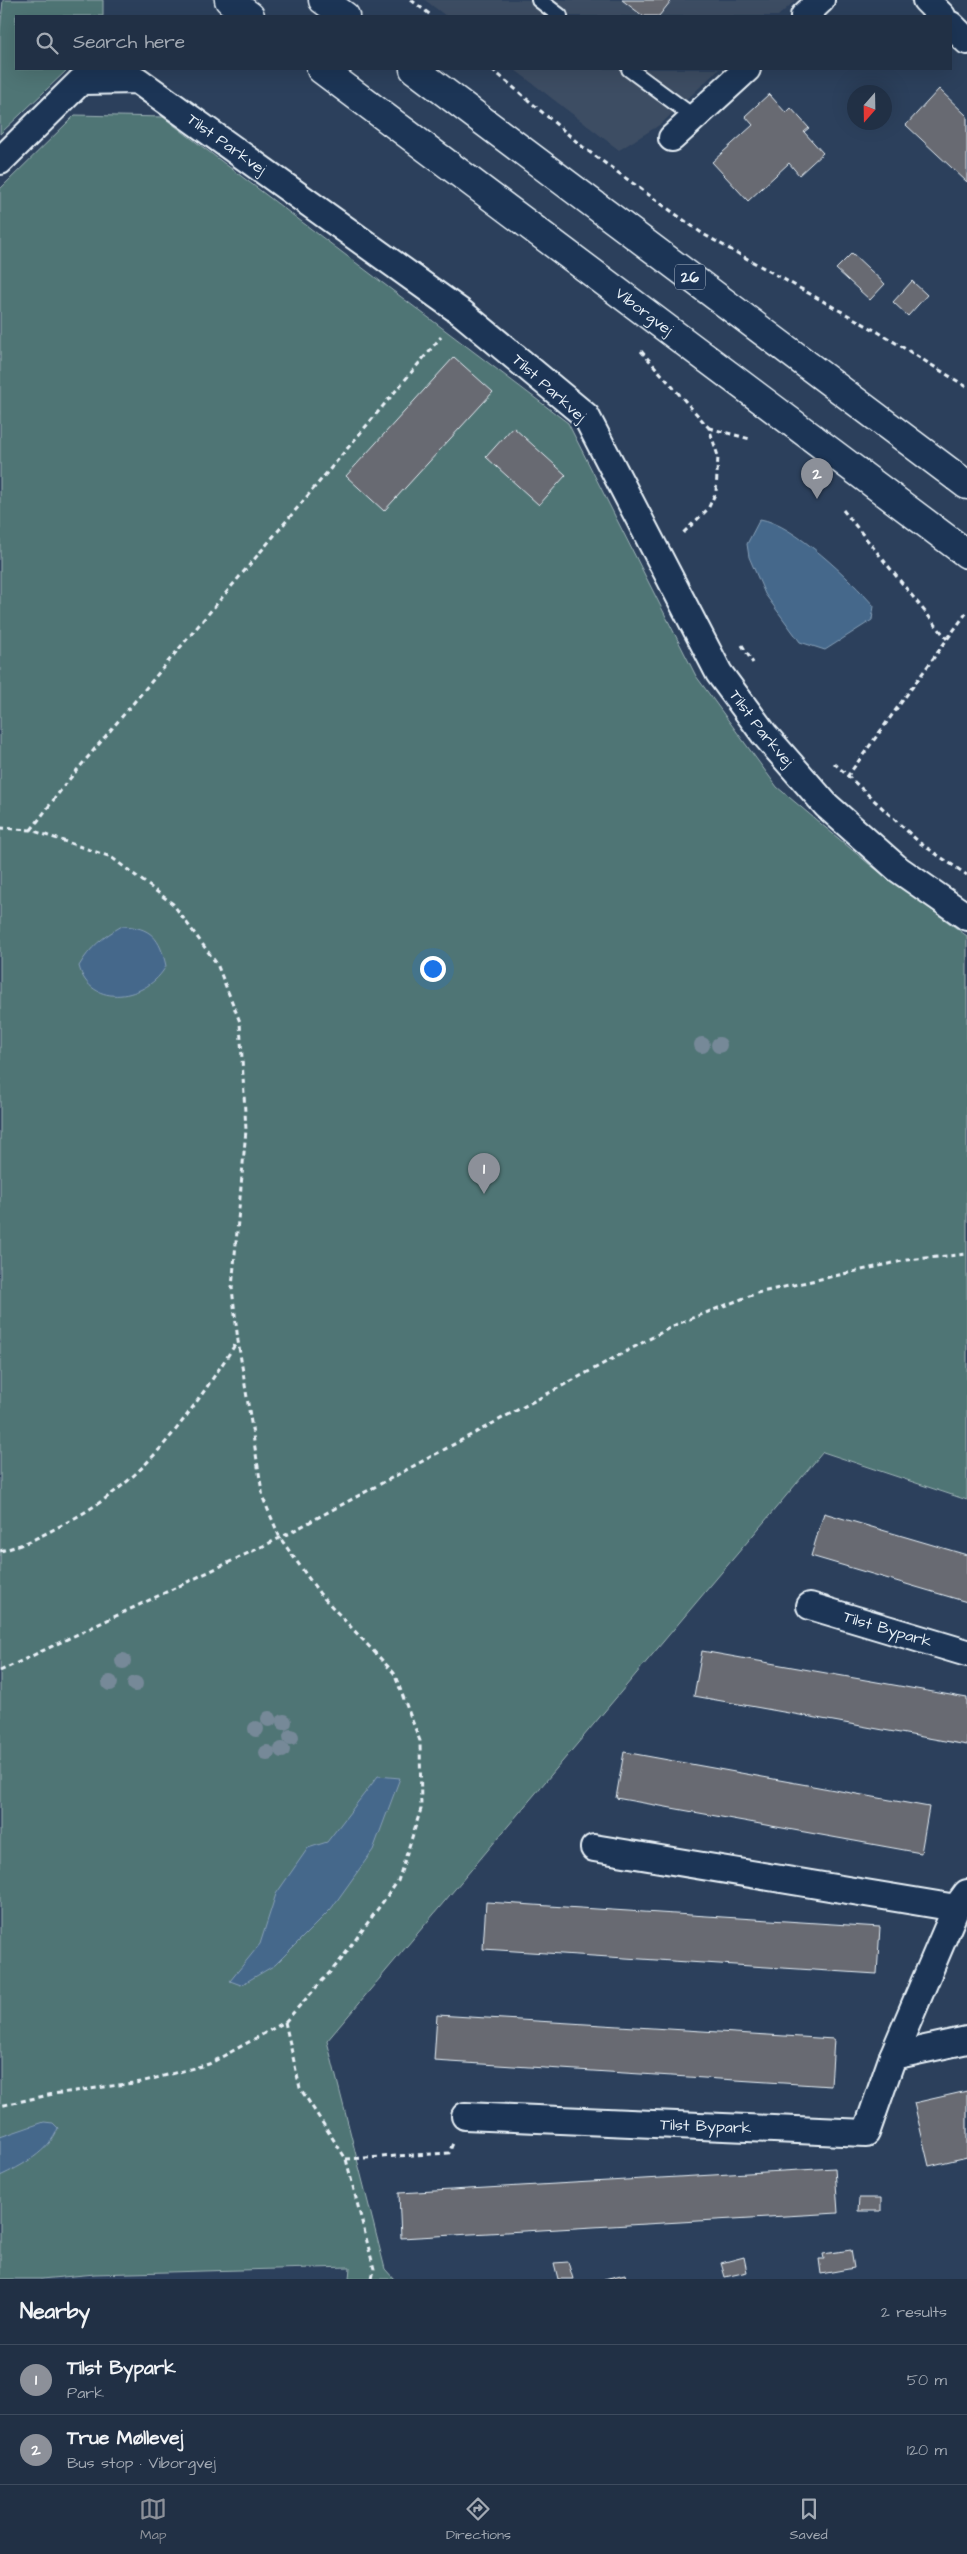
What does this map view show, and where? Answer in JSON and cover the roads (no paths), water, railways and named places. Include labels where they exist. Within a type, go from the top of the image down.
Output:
[{"type":"main road","points":[[229,0],[249,15]]},
{"type":"main road","points":[[323,0],[344,15]]},
{"type":"main road","name":"Viborgvej","points":[[322,70],[967,554]]},
{"type":"main road","name":"26","points":[[415,70],[967,485]]},
{"type":"street","points":[[805,15],[822,0]]},
{"type":"street","points":[[926,0],[941,15]]},
{"type":"street","points":[[952,26],[967,41]]},
{"type":"street","points":[[672,138],[746,70]]},
{"type":"street","name":"Tilst Parkvej","points":[[0,161],[81,81],[138,80],[462,313],[586,416],[719,673],[764,734],[826,806],[898,869],[967,917]]},
{"type":"street","name":"Tilst Bypark","points":[[810,1606],[967,1653]]},
{"type":"street","name":"Tilst Bypark","points":[[465,2116],[866,2133],[893,2056],[962,1901],[594,1848]]},
{"type":"street","points":[[893,2056],[967,2040]]},
{"type":"lane","points":[[539,0],[559,15]]},
{"type":"lane","points":[[631,70],[694,117]]},
{"type":"place","name":"True Møllevej","points":[[817,499]]},
{"type":"place","name":"Tilst Bypark","points":[[484,1194]]}]
